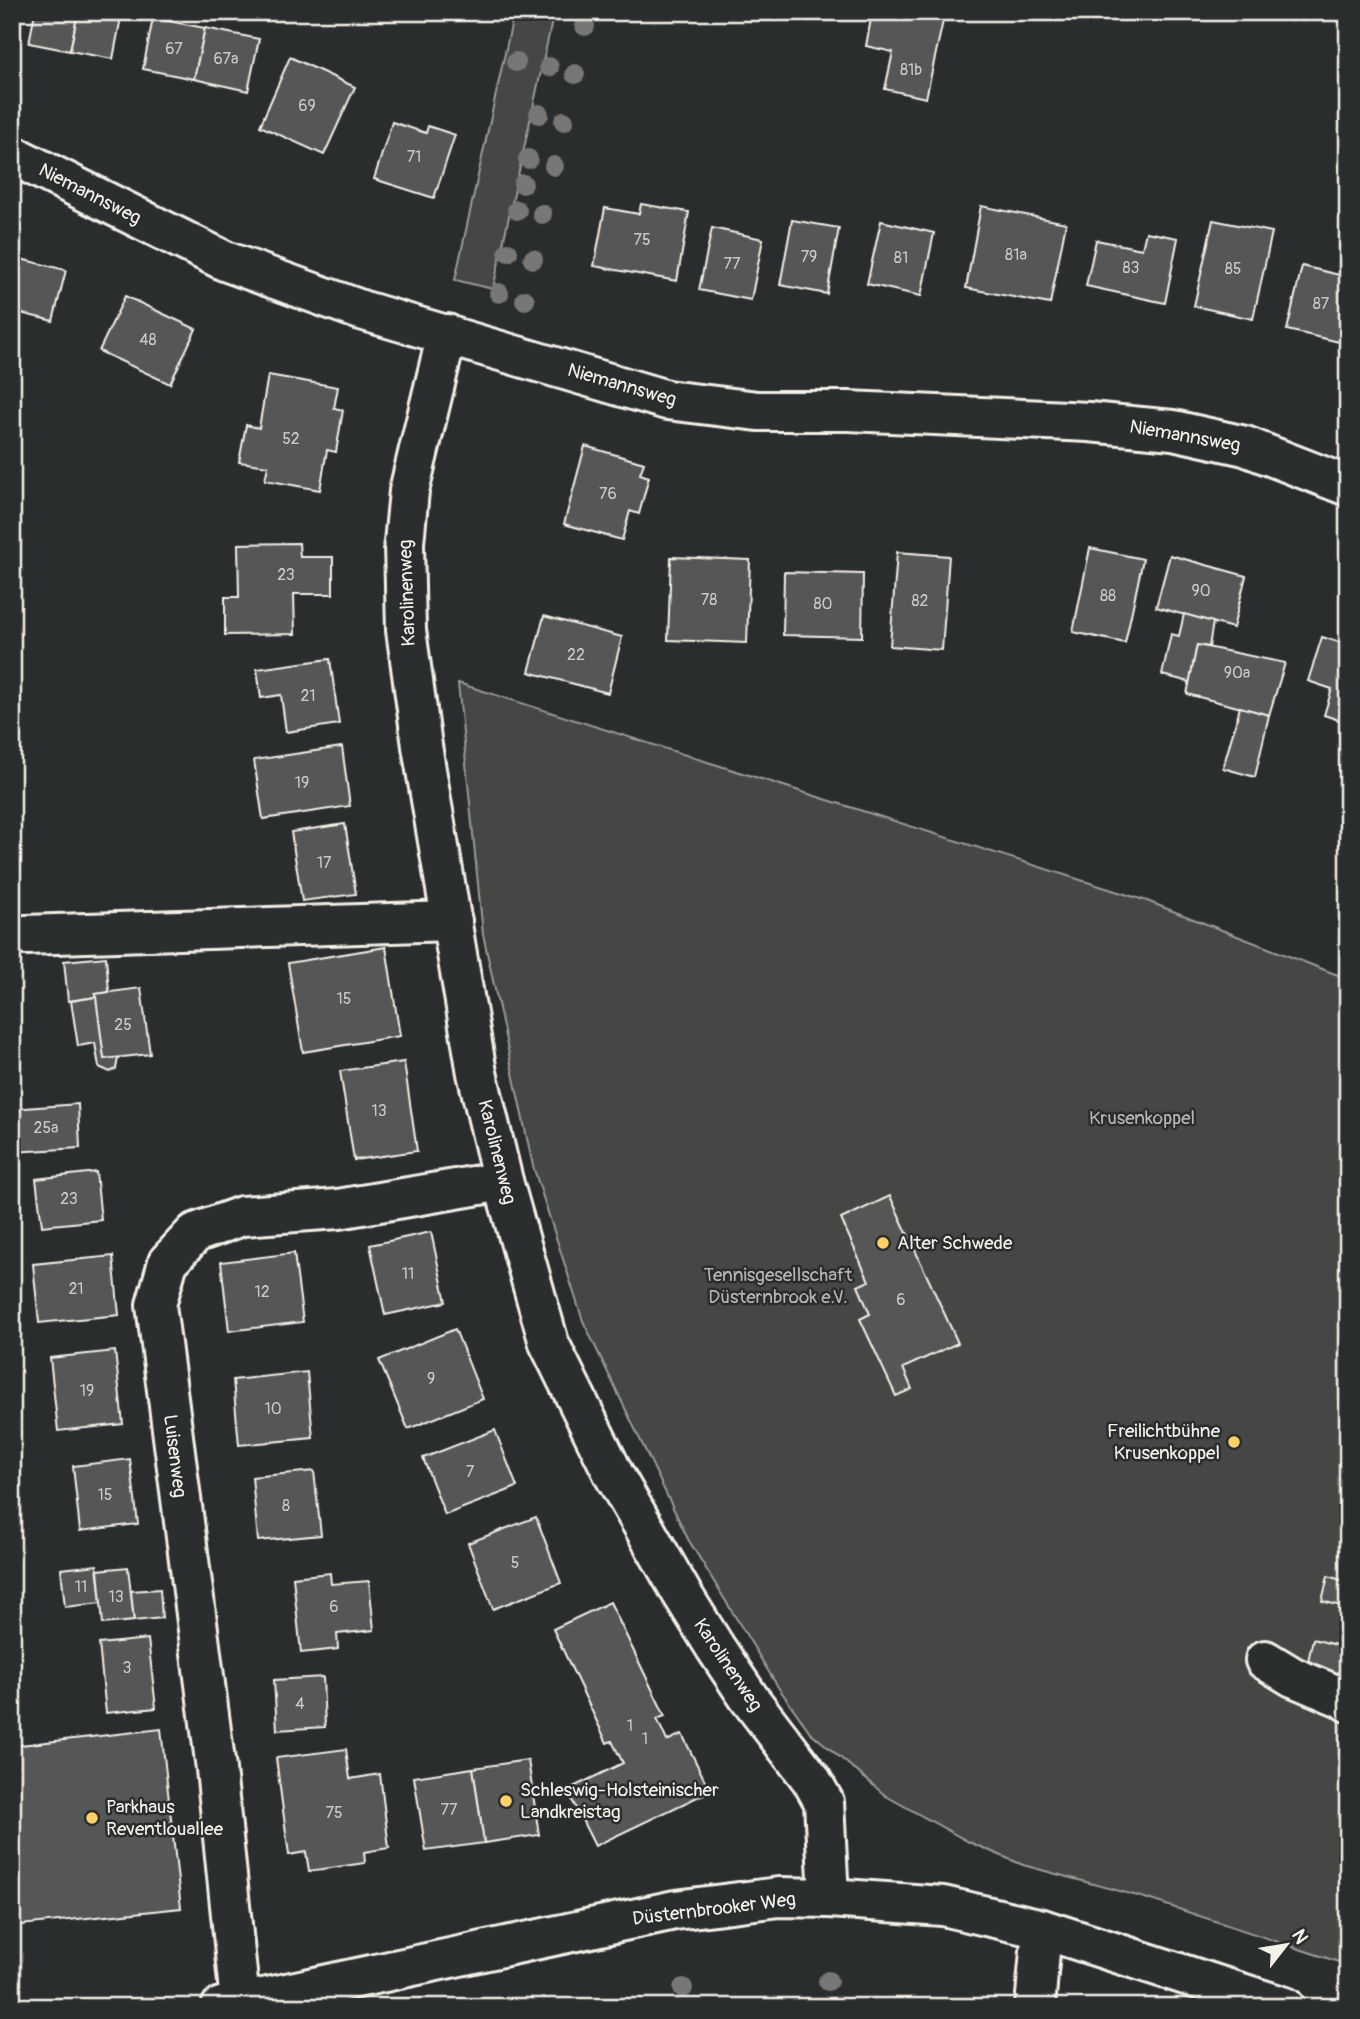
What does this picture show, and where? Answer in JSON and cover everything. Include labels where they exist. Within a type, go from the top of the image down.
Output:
[{"type":"street","name":"Niemannsweg","points":[[12,155],[225,261],[361,310],[667,400],[758,411],[849,411],[1089,422],[1173,430],[1245,446],[1348,486]]},
{"type":"street","name":"Karolinenweg","points":[[447,334],[409,491],[404,543],[406,630],[422,746],[477,1073],[503,1181],[549,1343],[614,1475],[715,1647],[749,1698],[811,1779],[824,1802],[829,1898]]},
{"type":"street","points":[[25,935],[452,921]]},
{"type":"street","name":"Luisenweg","points":[[230,2004],[215,1758],[156,1306],[168,1262],[195,1233],[242,1216],[338,1209],[503,1181]]},
{"type":"street","points":[[1265,1660],[1293,1677],[1348,1702]]},
{"type":"street","name":"Düsternbrooker Weg","points":[[230,2004],[675,1910],[779,1897],[943,1906],[1042,1929],[1285,2007]]},
{"type":"street","points":[[1035,2007],[1042,1929]]},
{"type":"green space","points":[[514,12],[554,12],[493,289],[455,280]]},
{"type":"green space","name":"Krusenkoppel","points":[[458,683],[1147,901],[1348,979],[1348,1965],[1145,1898],[1023,1865],[969,1842],[886,1796],[810,1732],[778,1687],[688,1539],[583,1321],[533,1166],[483,934]]},
{"type":"building","points":[[35,12],[78,12],[70,51],[29,43]]},
{"type":"building","points":[[78,12],[122,12],[113,59],[70,51]]},
{"type":"building","points":[[902,12],[943,21],[926,98],[885,89],[893,52],[866,46],[872,13],[900,19]]},
{"type":"building","points":[[153,18],[205,28],[194,79],[143,69]]},
{"type":"building","points":[[205,28],[259,39],[248,91],[194,79]]},
{"type":"building","points":[[290,57],[355,87],[324,155],[260,126]]},
{"type":"building","points":[[392,122],[426,133],[428,126],[455,135],[434,198],[374,179]]},
{"type":"building","points":[[641,204],[689,212],[677,281],[594,266],[605,208],[639,214]]},
{"type":"building","points":[[981,206],[1066,223],[1050,304],[966,288]]},
{"type":"building","points":[[792,220],[839,228],[827,294],[780,285]]},
{"type":"building","points":[[1213,220],[1272,232],[1253,319],[1194,306]]},
{"type":"building","points":[[881,221],[934,233],[921,296],[867,284]]},
{"type":"building","points":[[712,228],[763,239],[751,300],[699,290]]},
{"type":"building","points":[[1146,232],[1178,238],[1165,303],[1086,286],[1096,240],[1142,249]]},
{"type":"building","points":[[12,257],[66,270],[53,321],[12,311]]},
{"type":"building","points":[[1302,266],[1348,277],[1348,344],[1287,330]]},
{"type":"building","points":[[125,296],[196,329],[170,384],[99,351]]},
{"type":"building","points":[[268,375],[338,387],[334,408],[343,410],[336,452],[327,450],[320,490],[265,480],[268,466],[239,462],[246,425],[259,428]]},
{"type":"building","points":[[585,446],[644,463],[640,474],[649,477],[639,514],[630,511],[622,540],[564,524]]},
{"type":"building","points":[[299,543],[300,557],[333,557],[333,594],[294,594],[295,634],[225,635],[225,597],[239,597],[238,544]]},
{"type":"building","points":[[1090,548],[1143,559],[1125,643],[1073,632]]},
{"type":"building","points":[[897,552],[949,556],[942,650],[890,646]]},
{"type":"building","points":[[1170,555],[1246,576],[1233,628],[1156,607]]},
{"type":"building","points":[[671,557],[750,560],[747,643],[668,640]]},
{"type":"building","points":[[784,572],[863,574],[862,637],[783,635]]},
{"type":"building","points":[[1184,614],[1213,622],[1209,647],[1197,645],[1190,682],[1162,675],[1171,634],[1179,636]]},
{"type":"building","points":[[544,616],[622,637],[608,693],[529,672]]},
{"type":"building","points":[[1322,637],[1348,645],[1348,723],[1324,715],[1332,689],[1308,681]]},
{"type":"building","points":[[1197,645],[1285,663],[1269,715],[1187,694]]},
{"type":"building","points":[[330,659],[339,724],[286,732],[281,695],[261,698],[257,669]]},
{"type":"building","points":[[1240,707],[1269,715],[1255,777],[1223,768]]},
{"type":"building","points":[[342,747],[350,806],[263,819],[254,760]]},
{"type":"building","points":[[345,824],[356,894],[302,901],[291,832]]},
{"type":"building","points":[[386,947],[400,1036],[303,1052],[288,963]]},
{"type":"building","points":[[106,957],[109,992],[68,1001],[64,961]]},
{"type":"building","points":[[141,988],[150,1054],[104,1059],[95,994]]},
{"type":"building","points":[[96,997],[104,1059],[118,1058],[116,1069],[110,1072],[99,1067],[95,1043],[78,1046],[71,1001]]},
{"type":"building","points":[[404,1062],[417,1151],[354,1160],[340,1071]]},
{"type":"building","points":[[78,1104],[80,1148],[12,1152],[12,1109]]},
{"type":"building","points":[[96,1172],[101,1220],[42,1226],[36,1179]]},
{"type":"building","points":[[890,1196],[958,1343],[903,1368],[912,1389],[896,1396],[860,1319],[870,1314],[858,1286],[869,1281],[841,1219]]},
{"type":"building","points":[[431,1232],[446,1302],[385,1315],[370,1245]]},
{"type":"building","points":[[294,1253],[303,1322],[229,1331],[221,1262]]},
{"type":"building","points":[[113,1256],[119,1315],[39,1323],[33,1264]]},
{"type":"building","points":[[455,1329],[483,1399],[408,1429],[379,1360]]},
{"type":"building","points":[[115,1351],[123,1424],[58,1431],[50,1358]]},
{"type":"building","points":[[307,1372],[313,1438],[239,1445],[233,1380]]},
{"type":"building","points":[[495,1430],[517,1487],[445,1515],[423,1458]]},
{"type":"building","points":[[130,1459],[138,1524],[80,1531],[73,1466]]},
{"type":"building","points":[[314,1471],[321,1535],[258,1541],[252,1477]]},
{"type":"building","points":[[536,1517],[561,1583],[493,1609],[468,1543]]},
{"type":"building","points":[[97,1565],[101,1603],[65,1607],[61,1569]]},
{"type":"building","points":[[128,1567],[134,1621],[103,1624],[98,1570]]},
{"type":"building","points":[[330,1573],[331,1584],[369,1581],[374,1630],[337,1634],[338,1649],[301,1653],[293,1577]]},
{"type":"building","points":[[1328,1576],[1348,1582],[1348,1608],[1322,1601]]},
{"type":"building","points":[[160,1589],[162,1618],[134,1621],[131,1591]]},
{"type":"building","points":[[610,1602],[665,1716],[657,1719],[667,1741],[682,1734],[710,1791],[595,1846],[567,1790],[623,1763],[612,1741],[607,1743],[553,1629]]},
{"type":"building","points":[[148,1639],[156,1708],[106,1713],[99,1644]]},
{"type":"building","points":[[1313,1639],[1348,1648],[1348,1681],[1306,1670]]},
{"type":"building","points":[[323,1677],[325,1727],[277,1730],[274,1680]]},
{"type":"building","name":"Parkhaus Reventlouallee","points":[[161,1729],[181,1908],[12,1926],[12,1746]]},
{"type":"building","points":[[346,1749],[350,1779],[380,1774],[389,1848],[364,1852],[365,1863],[309,1871],[306,1852],[289,1855],[276,1758]]},
{"type":"building","name":"Schleswig-Holsteinischer Landkreistag","points":[[528,1760],[539,1835],[484,1843],[473,1768]]},
{"type":"building","points":[[473,1768],[484,1843],[426,1851],[414,1777]]},
{"type":"place","name":"Alter Schwede","points":[[883,1243]]},
{"type":"place","name":"Freilichtbühne Krusenkoppel","points":[[1234,1442]]},
{"type":"place","name":"Schleswig-Holsteinischer Landkreistag","points":[[506,1801]]},
{"type":"place","name":"Parkhaus Reventlouallee","points":[[92,1818]]},
{"type":"park label","name":"Tennisgesellschaft Düsternbrook e.V.","points":[[778,1286]]}]
